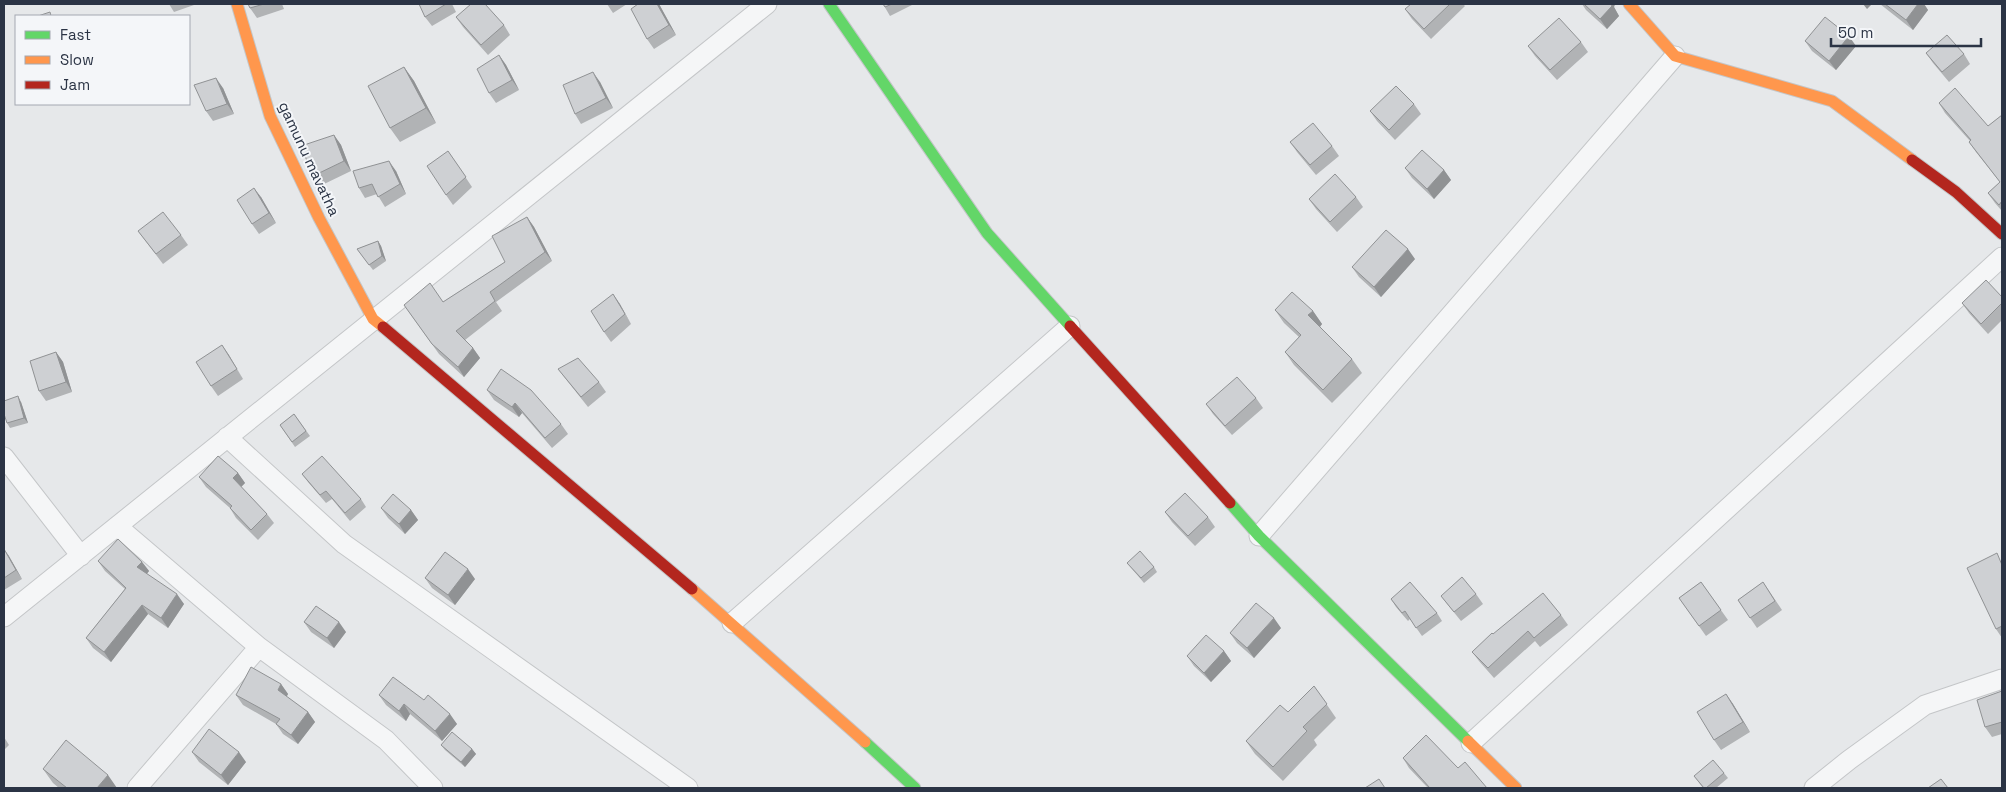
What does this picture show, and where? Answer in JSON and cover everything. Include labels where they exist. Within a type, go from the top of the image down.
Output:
[{"type":"street","name":"gamunu mavatha","points":[[237,4],[270,116],[318,218],[373,318]]},
{"type":"street","points":[[4,617],[373,318],[768,4]]},
{"type":"street","points":[[829,4],[986,233],[1259,536],[1516,788]]},
{"type":"street","points":[[1629,4],[1675,56],[1832,102],[1956,192],[2002,234]]},
{"type":"street","points":[[1259,536],[1675,56]]},
{"type":"street","points":[[1471,743],[2002,257]]},
{"type":"street","points":[[373,318],[732,623],[915,788]]},
{"type":"street","points":[[732,623],[1070,326]]},
{"type":"street","points":[[227,437],[344,544],[688,788]]},
{"type":"street","points":[[4,457],[81,556]]},
{"type":"street","points":[[117,526],[259,647],[386,740],[433,788]]},
{"type":"street","points":[[138,788],[259,647]]},
{"type":"street","points":[[1814,788],[1925,705],[2002,679]]},
{"type":"building","points":[[248,4],[264,4],[250,8]]},
{"type":"building","points":[[419,4],[446,4],[425,17]]},
{"type":"building","points":[[471,4],[485,4],[504,25],[481,45],[456,17]]},
{"type":"building","points":[[638,4],[657,4],[669,25],[647,39],[631,9]]},
{"type":"building","points":[[1411,4],[1450,4],[1424,29],[1405,9]]},
{"type":"building","points":[[1584,4],[1611,4],[1612,6],[1600,19]]},
{"type":"building","points":[[1885,4],[1918,4],[1906,20]]},
{"type":"building","points":[[1825,17],[1849,36],[1829,61],[1805,41]]},
{"type":"building","points":[[1559,18],[1581,42],[1550,70],[1528,46]]},
{"type":"building","points":[[1947,35],[1964,54],[1942,72],[1926,53]]},
{"type":"building","points":[[499,55],[512,80],[489,93],[477,69]]},
{"type":"building","points":[[404,67],[426,108],[390,128],[368,86]]},
{"type":"building","points":[[593,72],[606,98],[575,114],[563,85]]},
{"type":"building","points":[[216,78],[227,104],[206,111],[194,85]]},
{"type":"building","points":[[1396,86],[1414,104],[1389,130],[1370,111]]},
{"type":"building","points":[[1955,88],[1988,126],[2002,115],[2002,201],[1999,205],[1988,193],[2000,182],[1969,142],[1971,140],[1939,103]]},
{"type":"building","points":[[1313,123],[1332,146],[1310,165],[1290,142]]},
{"type":"building","points":[[334,135],[344,161],[313,176],[301,146]]},
{"type":"building","points":[[1422,150],[1444,170],[1427,189],[1405,168]]},
{"type":"building","points":[[448,151],[466,177],[446,195],[427,166]]},
{"type":"building","points":[[389,161],[400,184],[378,197],[372,184],[359,188],[353,171]]},
{"type":"building","points":[[1335,174],[1356,197],[1330,222],[1309,199]]},
{"type":"building","points":[[254,188],[269,213],[252,224],[237,200]]},
{"type":"building","points":[[163,212],[181,235],[156,254],[138,231]]},
{"type":"building","points":[[527,217],[545,252],[490,292],[495,301],[456,331],[473,348],[458,367],[432,344],[404,305],[430,283],[443,302],[505,262],[492,236]]},
{"type":"building","points":[[1386,230],[1408,249],[1374,287],[1352,267]]},
{"type":"building","points":[[378,241],[382,256],[369,265],[357,249]]},
{"type":"building","points":[[1986,280],[2002,297],[2002,303],[1981,324],[1962,303]]},
{"type":"building","points":[[1292,292],[1313,311],[1308,315],[1352,359],[1323,390],[1285,352],[1301,335],[1275,310]]},
{"type":"building","points":[[613,294],[625,314],[604,332],[591,311]]},
{"type":"building","points":[[222,345],[237,369],[211,386],[196,362]]},
{"type":"building","points":[[56,352],[66,382],[39,391],[30,361]]},
{"type":"building","points":[[578,358],[599,382],[581,397],[558,369]]},
{"type":"building","points":[[501,369],[531,390],[561,424],[545,438],[515,403],[512,407],[487,390]]},
{"type":"building","points":[[1237,377],[1256,398],[1225,426],[1206,404]]},
{"type":"building","points":[[18,396],[24,418],[7,423],[4,414],[4,401]]},
{"type":"building","points":[[294,414],[306,431],[292,442],[280,425]]},
{"type":"building","points":[[218,456],[238,473],[233,478],[267,514],[251,530],[230,508],[232,506],[199,477]]},
{"type":"building","points":[[322,456],[361,499],[345,513],[326,491],[320,495],[302,474]]},
{"type":"building","points":[[1185,493],[1208,517],[1188,536],[1165,512]]},
{"type":"building","points":[[393,494],[411,510],[399,524],[381,508]]},
{"type":"building","points":[[118,539],[142,562],[137,567],[177,594],[161,618],[142,605],[104,652],[86,638],[126,588],[98,561]]},
{"type":"building","points":[[4,549],[16,570],[4,578]]},
{"type":"building","points":[[1140,551],[1154,567],[1141,578],[1127,563]]},
{"type":"building","points":[[445,552],[468,569],[448,595],[425,578]]},
{"type":"building","points":[[1997,553],[2002,565],[2002,626],[1996,629],[1967,568]]},
{"type":"building","points":[[1462,577],[1476,594],[1454,612],[1441,596]]},
{"type":"building","points":[[1410,582],[1437,613],[1416,628],[1405,611],[1402,613],[1391,599]]},
{"type":"building","points":[[1701,582],[1721,610],[1699,626],[1679,598]]},
{"type":"building","points":[[1763,582],[1775,601],[1750,618],[1738,600]]},
{"type":"building","points":[[1543,593],[1561,615],[1534,638],[1528,631],[1488,668],[1472,652],[1492,633]]},
{"type":"building","points":[[1256,603],[1274,618],[1247,648],[1230,633]]},
{"type":"building","points":[[316,606],[339,622],[327,638],[304,622]]},
{"type":"building","points":[[1206,635],[1224,651],[1204,673],[1187,656]]},
{"type":"building","points":[[251,667],[281,684],[278,690],[308,712],[291,735],[276,724],[280,719],[236,695]]},
{"type":"building","points":[[393,677],[424,700],[428,695],[450,714],[435,731],[404,704],[399,711],[379,695]]},
{"type":"building","points":[[1314,686],[1327,704],[1303,727],[1307,731],[1273,767],[1246,741],[1280,705],[1288,712]]},
{"type":"building","points":[[2002,691],[2002,722],[1985,727],[1977,700]]},
{"type":"building","points":[[1726,694],[1743,722],[1714,740],[1697,712]]},
{"type":"building","points":[[209,729],[239,752],[221,775],[192,752]]},
{"type":"building","points":[[452,732],[472,749],[461,762],[441,745]]},
{"type":"building","points":[[1426,735],[1458,768],[1465,762],[1487,788],[1430,788],[1403,758]]},
{"type":"building","points":[[66,740],[108,775],[97,788],[67,788],[43,769]]},
{"type":"building","points":[[1713,760],[1724,773],[1704,788],[1694,776]]},
{"type":"building","points":[[1379,779],[1385,788],[1365,788]]},
{"type":"building","points":[[1941,779],[1948,788],[1928,788]]},
{"type":"traffic: fast","points":[[829,4],[987,233],[1070,326]]},
{"type":"traffic: fast","points":[[1230,503],[1259,536],[1468,741]]},
{"type":"traffic: fast","points":[[865,742],[915,788]]},
{"type":"traffic: slow","points":[[237,4],[270,116],[319,218],[373,319],[383,327]]},
{"type":"traffic: slow","points":[[1629,4],[1675,56],[1832,101],[1912,160]]},
{"type":"traffic: slow","points":[[692,589],[865,742]]},
{"type":"traffic: slow","points":[[1468,741],[1516,788]]},
{"type":"traffic: jam","points":[[1912,160],[1956,192],[2002,234]]},
{"type":"traffic: jam","points":[[1070,326],[1230,503]]},
{"type":"traffic: jam","points":[[383,327],[692,589]]}]
